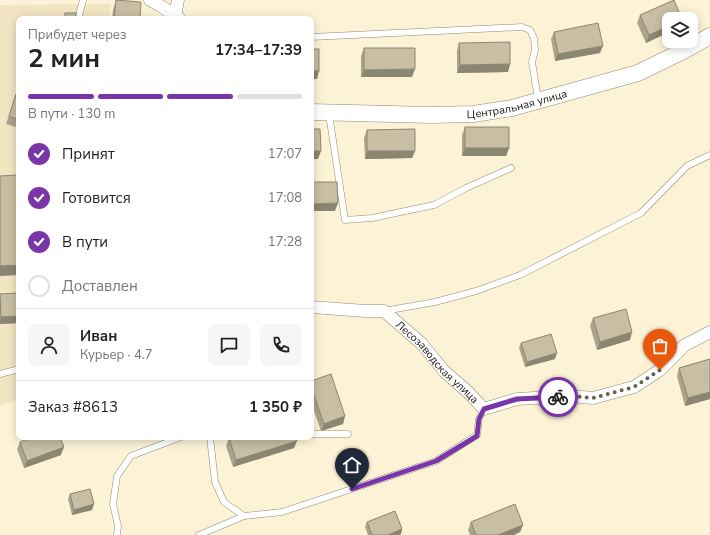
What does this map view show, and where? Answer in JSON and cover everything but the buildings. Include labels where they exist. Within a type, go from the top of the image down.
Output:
[{"type":"street","points":[[150,0],[161,6],[174,16]]},
{"type":"street","points":[[176,16],[178,0]]},
{"type":"street","name":"Центральная улица","points":[[314,112],[431,115],[473,114],[512,108],[638,73],[710,36]]},
{"type":"street","points":[[314,307],[384,311]]},
{"type":"street","name":"Лесозаводская улица","points":[[384,311],[422,344],[444,371],[468,392],[484,409],[517,399],[571,396],[593,398],[634,387],[660,370],[685,346],[710,332]]},
{"type":"lane","points":[[79,16],[83,0]]},
{"type":"lane","points":[[314,37],[522,27],[530,30],[534,38],[535,50],[532,62],[538,101]]},
{"type":"lane","points":[[329,112],[345,220],[372,218],[434,205],[466,188],[511,168]]},
{"type":"lane","points":[[384,311],[442,300],[476,291],[520,274],[641,213],[688,166],[710,155]]},
{"type":"lane","points":[[0,374],[16,370]]},
{"type":"lane","points":[[199,535],[244,516],[282,512],[436,461],[477,436],[479,419],[484,409]]},
{"type":"lane","points":[[314,434],[348,434]]},
{"type":"lane","points":[[117,535],[118,526],[113,504],[117,476],[131,456],[173,440]]},
{"type":"lane","points":[[210,440],[215,482],[224,502],[244,516]]},
{"type":"shaded area","points":[[111,4],[109,16],[16,16],[16,400],[0,406],[0,5]]},
{"type":"way so far","points":[[558,397],[571,396],[593,398],[634,387],[660,370]]},
{"type":"route","points":[[352,489],[436,461],[477,436],[479,419],[484,409],[517,399],[558,397]]}]
